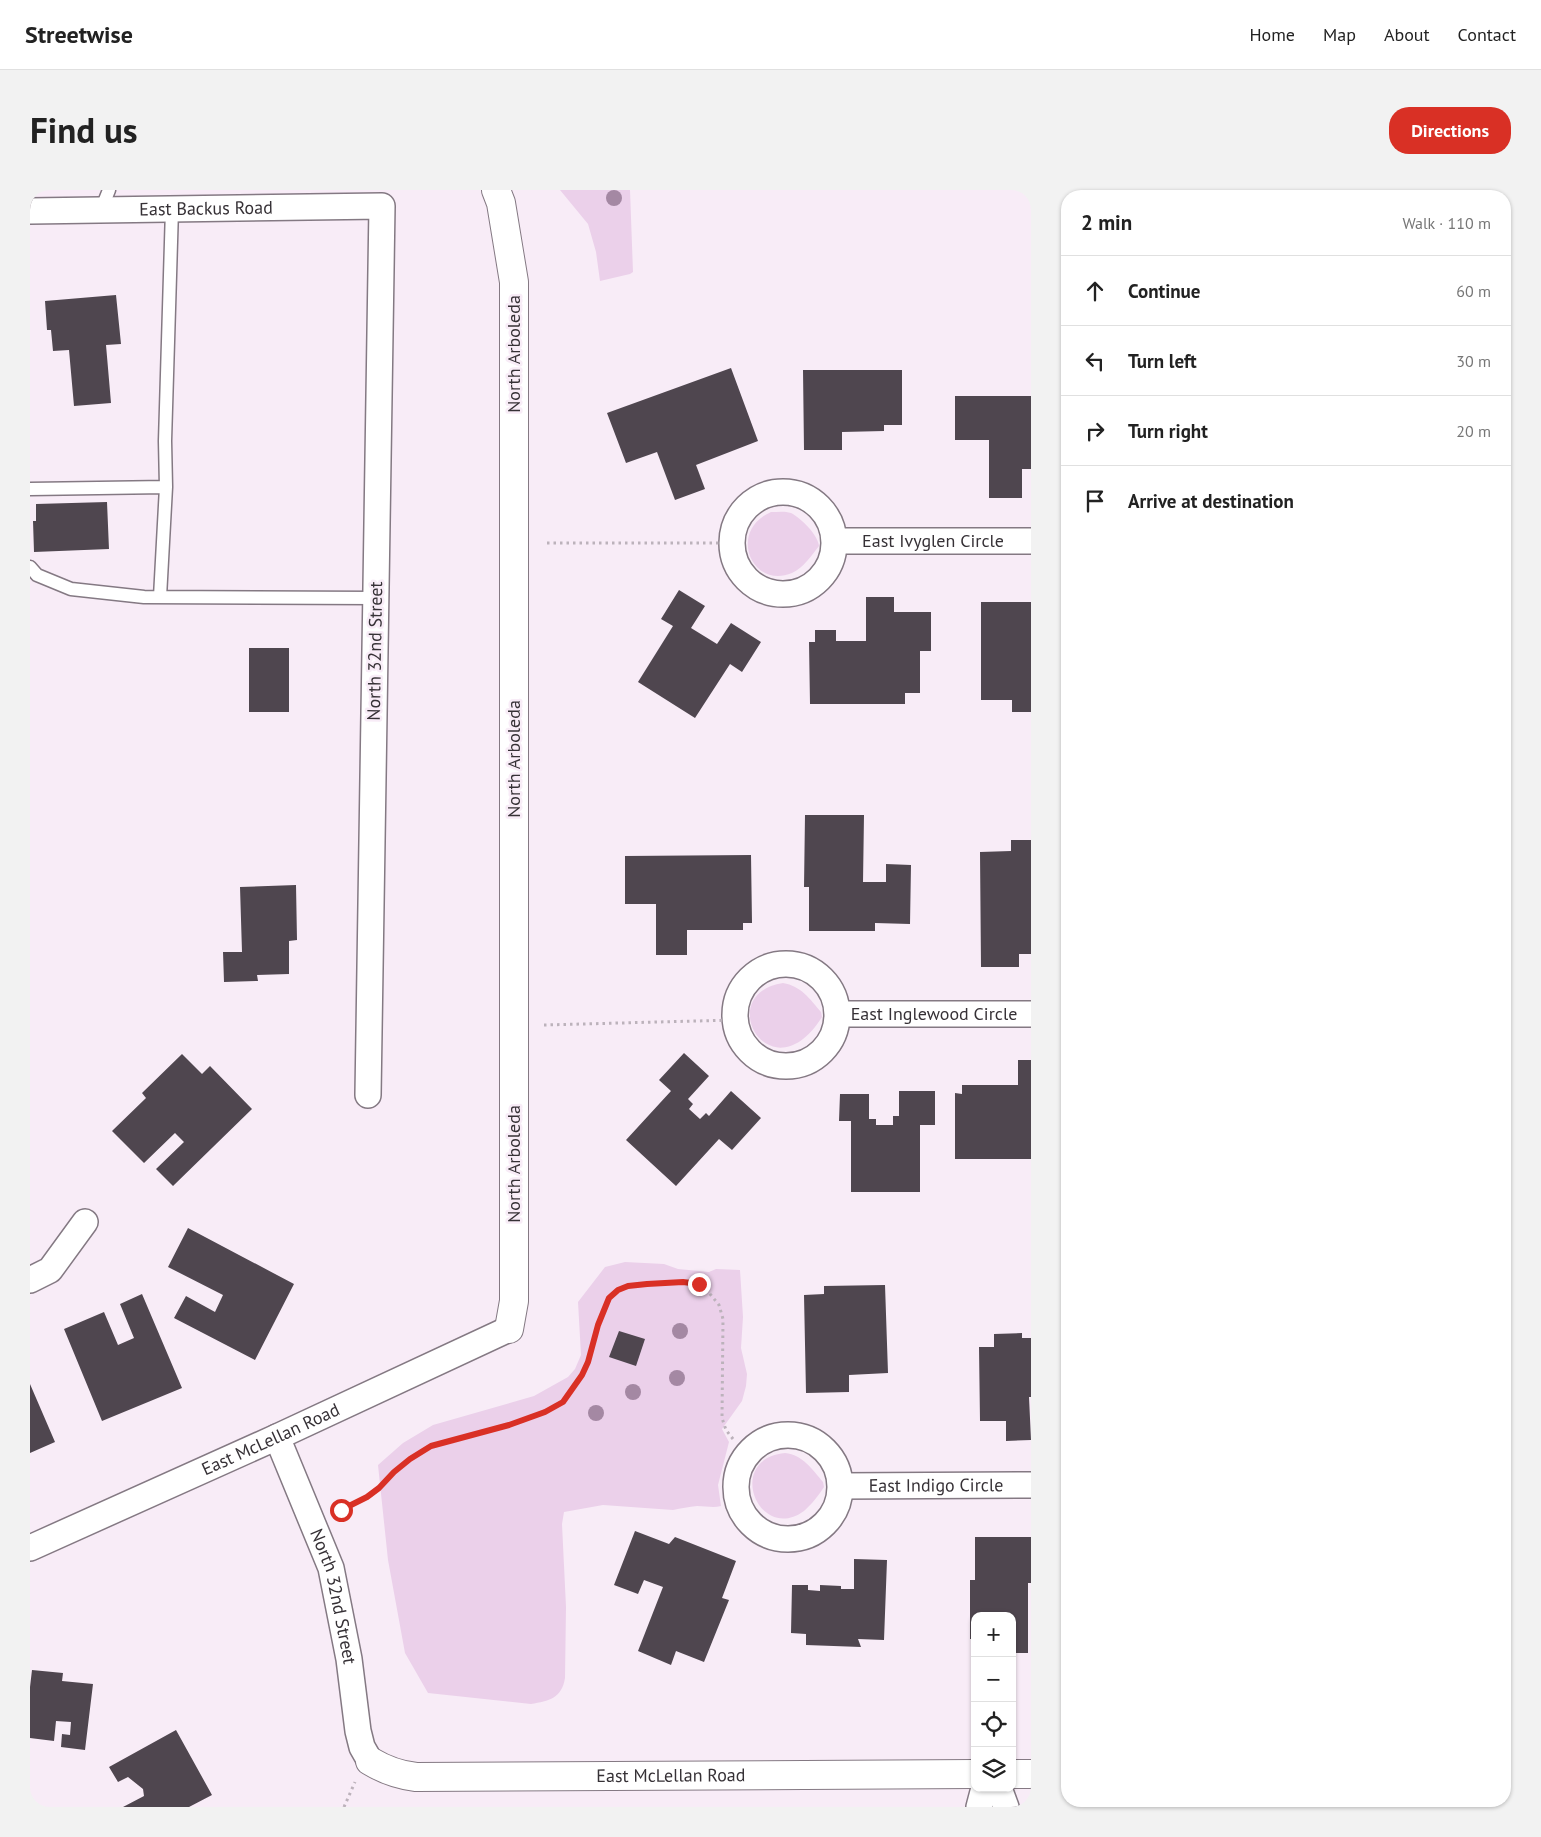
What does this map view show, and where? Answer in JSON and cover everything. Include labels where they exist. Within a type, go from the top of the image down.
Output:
[{"type":"street","name":"North Arboleda","points":[[496,190],[501,203],[514,282],[514,1302],[509,1329]]},
{"type":"street","name":"East Backus Road","points":[[30,211],[105,200],[172,209],[382,206]]},
{"type":"street","name":"North 32nd Street","points":[[368,1095],[382,206]]},
{"type":"street","points":[[776,492],[794,493],[810,500],[823,511],[832,527],[835,541],[832,560],[824,574],[812,585],[798,592],[783,594],[767,591],[753,584],[742,573],[734,558],[732,543],[736,524],[745,508],[759,498],[776,492]]},
{"type":"street","name":"East Ivyglen Circle","points":[[835,541],[1031,541]]},
{"type":"street","name":"East Inglewood Circle","points":[[784,964],[801,966],[816,973],[828,985],[838,1014],[834,1034],[824,1048],[812,1059],[796,1065],[778,1066],[762,1060],[749,1050],[739,1037],[734,1020],[735,1004],[742,988],[753,976],[767,967],[784,964]]},
{"type":"street","name":"East Inglewood Circle","points":[[838,1014],[1031,1014]]},
{"type":"street","points":[[30,1280],[50,1270],[85,1222]]},
{"type":"street","name":"East McLellan Road","points":[[30,1548],[277,1437],[509,1329]]},
{"type":"street","points":[[796,1434],[814,1440],[828,1452],[837,1468],[841,1486],[838,1504],[829,1520],[815,1532],[798,1539],[780,1539],[764,1534],[751,1525],[741,1512],[735,1496],[735,1480],[740,1464],[749,1450],[762,1440],[778,1435],[796,1434]]},
{"type":"street","name":"North 32nd Street","points":[[277,1437],[331,1568],[349,1659],[358,1731],[362,1747],[370,1761]]},
{"type":"street","name":"East Indigo Circle","points":[[841,1486],[1031,1485]]},
{"type":"street","name":"East McLellan Road","points":[[370,1761],[392,1772],[416,1777],[971,1774]]},
{"type":"street","points":[[1016,1774],[1031,1774]]},
{"type":"street","points":[[979,1807],[983,1792]]},
{"type":"street","points":[[1001,1792],[1006,1807]]},
{"type":"lane","points":[[160,597],[166,488],[165,441],[172,209]]},
{"type":"lane","points":[[30,489],[166,488]]},
{"type":"lane","points":[[30,567],[37,575],[71,589],[144,597],[376,598]]},
{"type":"path","points":[[547,542],[732,543]]},
{"type":"path","points":[[544,1025],[734,1020]]},
{"type":"path","points":[[341,1510],[367,1497],[405,1463],[431,1446],[509,1425],[545,1412],[563,1402],[576,1386],[588,1362],[598,1325],[609,1298],[618,1290],[628,1286],[666,1283],[699,1284],[706,1288],[720,1305],[723,1327],[722,1418],[726,1430],[733,1439]]},
{"type":"shaded area","points":[[560,190],[630,190],[633,272],[600,281],[596,252],[588,224]]},
{"type":"shaded area","points":[[771,512],[786,512],[795,515],[808,527],[818,542],[819,546],[810,557],[800,568],[792,573],[778,576],[766,573],[756,566],[750,556],[748,544],[750,532],[758,521]]},
{"type":"shaded area","points":[[783,983],[795,987],[805,994],[821,1012],[822,1017],[803,1039],[784,1047],[768,1045],[756,1034],[750,1020],[752,1004],[762,991]]},
{"type":"shaded area","points":[[625,1262],[664,1264],[678,1269],[709,1272],[716,1269],[740,1270],[743,1317],[741,1348],[747,1374],[742,1401],[722,1429],[729,1442],[718,1485],[721,1506],[697,1506],[673,1510],[603,1505],[564,1512],[562,1524],[566,1607],[565,1678],[558,1694],[549,1700],[531,1704],[428,1693],[405,1653],[388,1560],[378,1465],[403,1443],[433,1425],[534,1396],[568,1377],[575,1369],[581,1355],[578,1302],[605,1267]]},
{"type":"shaded area","points":[[785,1453],[791,1454],[807,1463],[823,1482],[824,1487],[804,1511],[788,1518],[773,1517],[762,1509],[755,1497],[752,1483],[756,1469],[766,1459]]},
{"type":"building","points":[[116,295],[121,344],[106,345],[111,403],[74,406],[69,350],[53,351],[51,330],[47,330],[45,301]]},
{"type":"building","points":[[731,368],[758,441],[696,465],[705,489],[675,500],[657,452],[626,463],[607,413]]},
{"type":"building","points":[[803,370],[902,370],[902,425],[884,425],[884,431],[842,432],[842,450],[804,450]]},
{"type":"building","points":[[955,396],[1031,396],[1031,469],[1022,469],[1022,498],[989,498],[989,440],[955,440]]},
{"type":"building","points":[[107,502],[109,549],[34,552],[33,521],[36,521],[36,504]]},
{"type":"building","points":[[679,590],[705,606],[691,628],[717,644],[731,623],[761,642],[742,672],[730,664],[695,718],[638,682],[673,626],[661,619]]},
{"type":"building","points":[[866,597],[894,597],[894,612],[931,612],[931,651],[920,651],[920,693],[905,693],[905,704],[810,704],[809,642],[815,642],[815,630],[836,630],[836,641],[866,641]]},
{"type":"building","points":[[981,602],[1031,602],[1031,712],[1012,712],[1012,700],[981,700]]},
{"type":"building","points":[[249,648],[289,648],[289,712],[249,712]]},
{"type":"building","points":[[805,815],[864,815],[863,882],[886,882],[886,864],[911,865],[910,924],[875,923],[875,931],[809,931],[809,887],[804,887]]},
{"type":"building","points":[[1011,840],[1031,840],[1031,954],[1019,954],[1019,967],[981,967],[980,852],[1011,851]]},
{"type":"building","points":[[751,855],[752,923],[743,923],[743,930],[687,930],[687,955],[656,955],[656,904],[625,904],[625,856]]},
{"type":"building","points":[[296,885],[297,940],[289,941],[289,974],[257,975],[258,981],[224,982],[223,952],[242,952],[240,887]]},
{"type":"building","points":[[684,1053],[709,1076],[688,1099],[693,1104],[689,1109],[700,1119],[706,1113],[709,1116],[731,1091],[761,1118],[732,1150],[719,1139],[676,1186],[626,1140],[671,1091],[659,1080]]},
{"type":"building","points":[[182,1054],[202,1074],[210,1066],[252,1109],[173,1186],[156,1169],[184,1142],[175,1133],[144,1163],[112,1131],[146,1098],[142,1093]]},
{"type":"building","points":[[1018,1060],[1031,1060],[1031,1159],[955,1159],[955,1093],[962,1094],[962,1085],[1018,1085]]},
{"type":"building","points":[[899,1091],[935,1091],[935,1125],[920,1125],[920,1192],[851,1192],[851,1121],[839,1121],[840,1094],[869,1094],[869,1119],[876,1119],[876,1125],[893,1125],[893,1116],[899,1116]]},
{"type":"building","points":[[188,1228],[294,1284],[255,1360],[174,1318],[186,1296],[215,1312],[223,1295],[168,1267]]},
{"type":"building","points":[[885,1285],[888,1373],[849,1375],[849,1392],[806,1393],[804,1295],[824,1294],[824,1286]]},
{"type":"building","points":[[142,1294],[182,1388],[102,1421],[64,1329],[104,1312],[118,1345],[134,1338],[120,1304]]},
{"type":"building","points":[[619,1331],[645,1339],[636,1366],[609,1357]]},
{"type":"building","points":[[1022,1333],[1022,1338],[1031,1338],[1031,1397],[1029,1397],[1031,1440],[1006,1441],[1006,1421],[980,1421],[979,1347],[994,1347],[994,1334]]},
{"type":"building","points":[[30,1384],[55,1442],[30,1453]]},
{"type":"building","points":[[635,1531],[669,1544],[675,1537],[736,1561],[722,1598],[729,1600],[704,1662],[676,1651],[671,1665],[638,1651],[663,1587],[644,1580],[638,1594],[614,1585]]},
{"type":"building","points":[[975,1537],[1031,1537],[1031,1583],[1028,1583],[1028,1653],[1016,1653],[1016,1612],[971,1612],[970,1639],[970,1580],[975,1580]]},
{"type":"building","points":[[854,1559],[887,1560],[884,1640],[858,1639],[861,1647],[806,1645],[806,1634],[791,1633],[792,1585],[808,1585],[808,1590],[820,1591],[820,1585],[841,1586],[841,1589],[854,1589]]},
{"type":"building","points":[[32,1670],[63,1673],[62,1681],[93,1684],[85,1750],[61,1747],[62,1734],[70,1735],[71,1722],[56,1721],[54,1741],[30,1738]]},
{"type":"building","points":[[176,1730],[212,1795],[189,1807],[123,1807],[144,1796],[143,1789],[128,1777],[118,1782],[109,1767]]},
{"type":"route","points":[[341,1510],[367,1497],[410,1459],[431,1446],[509,1425],[545,1412],[563,1402],[582,1375],[609,1298],[618,1290],[628,1286],[647,1284],[683,1282],[699,1284]]}]
